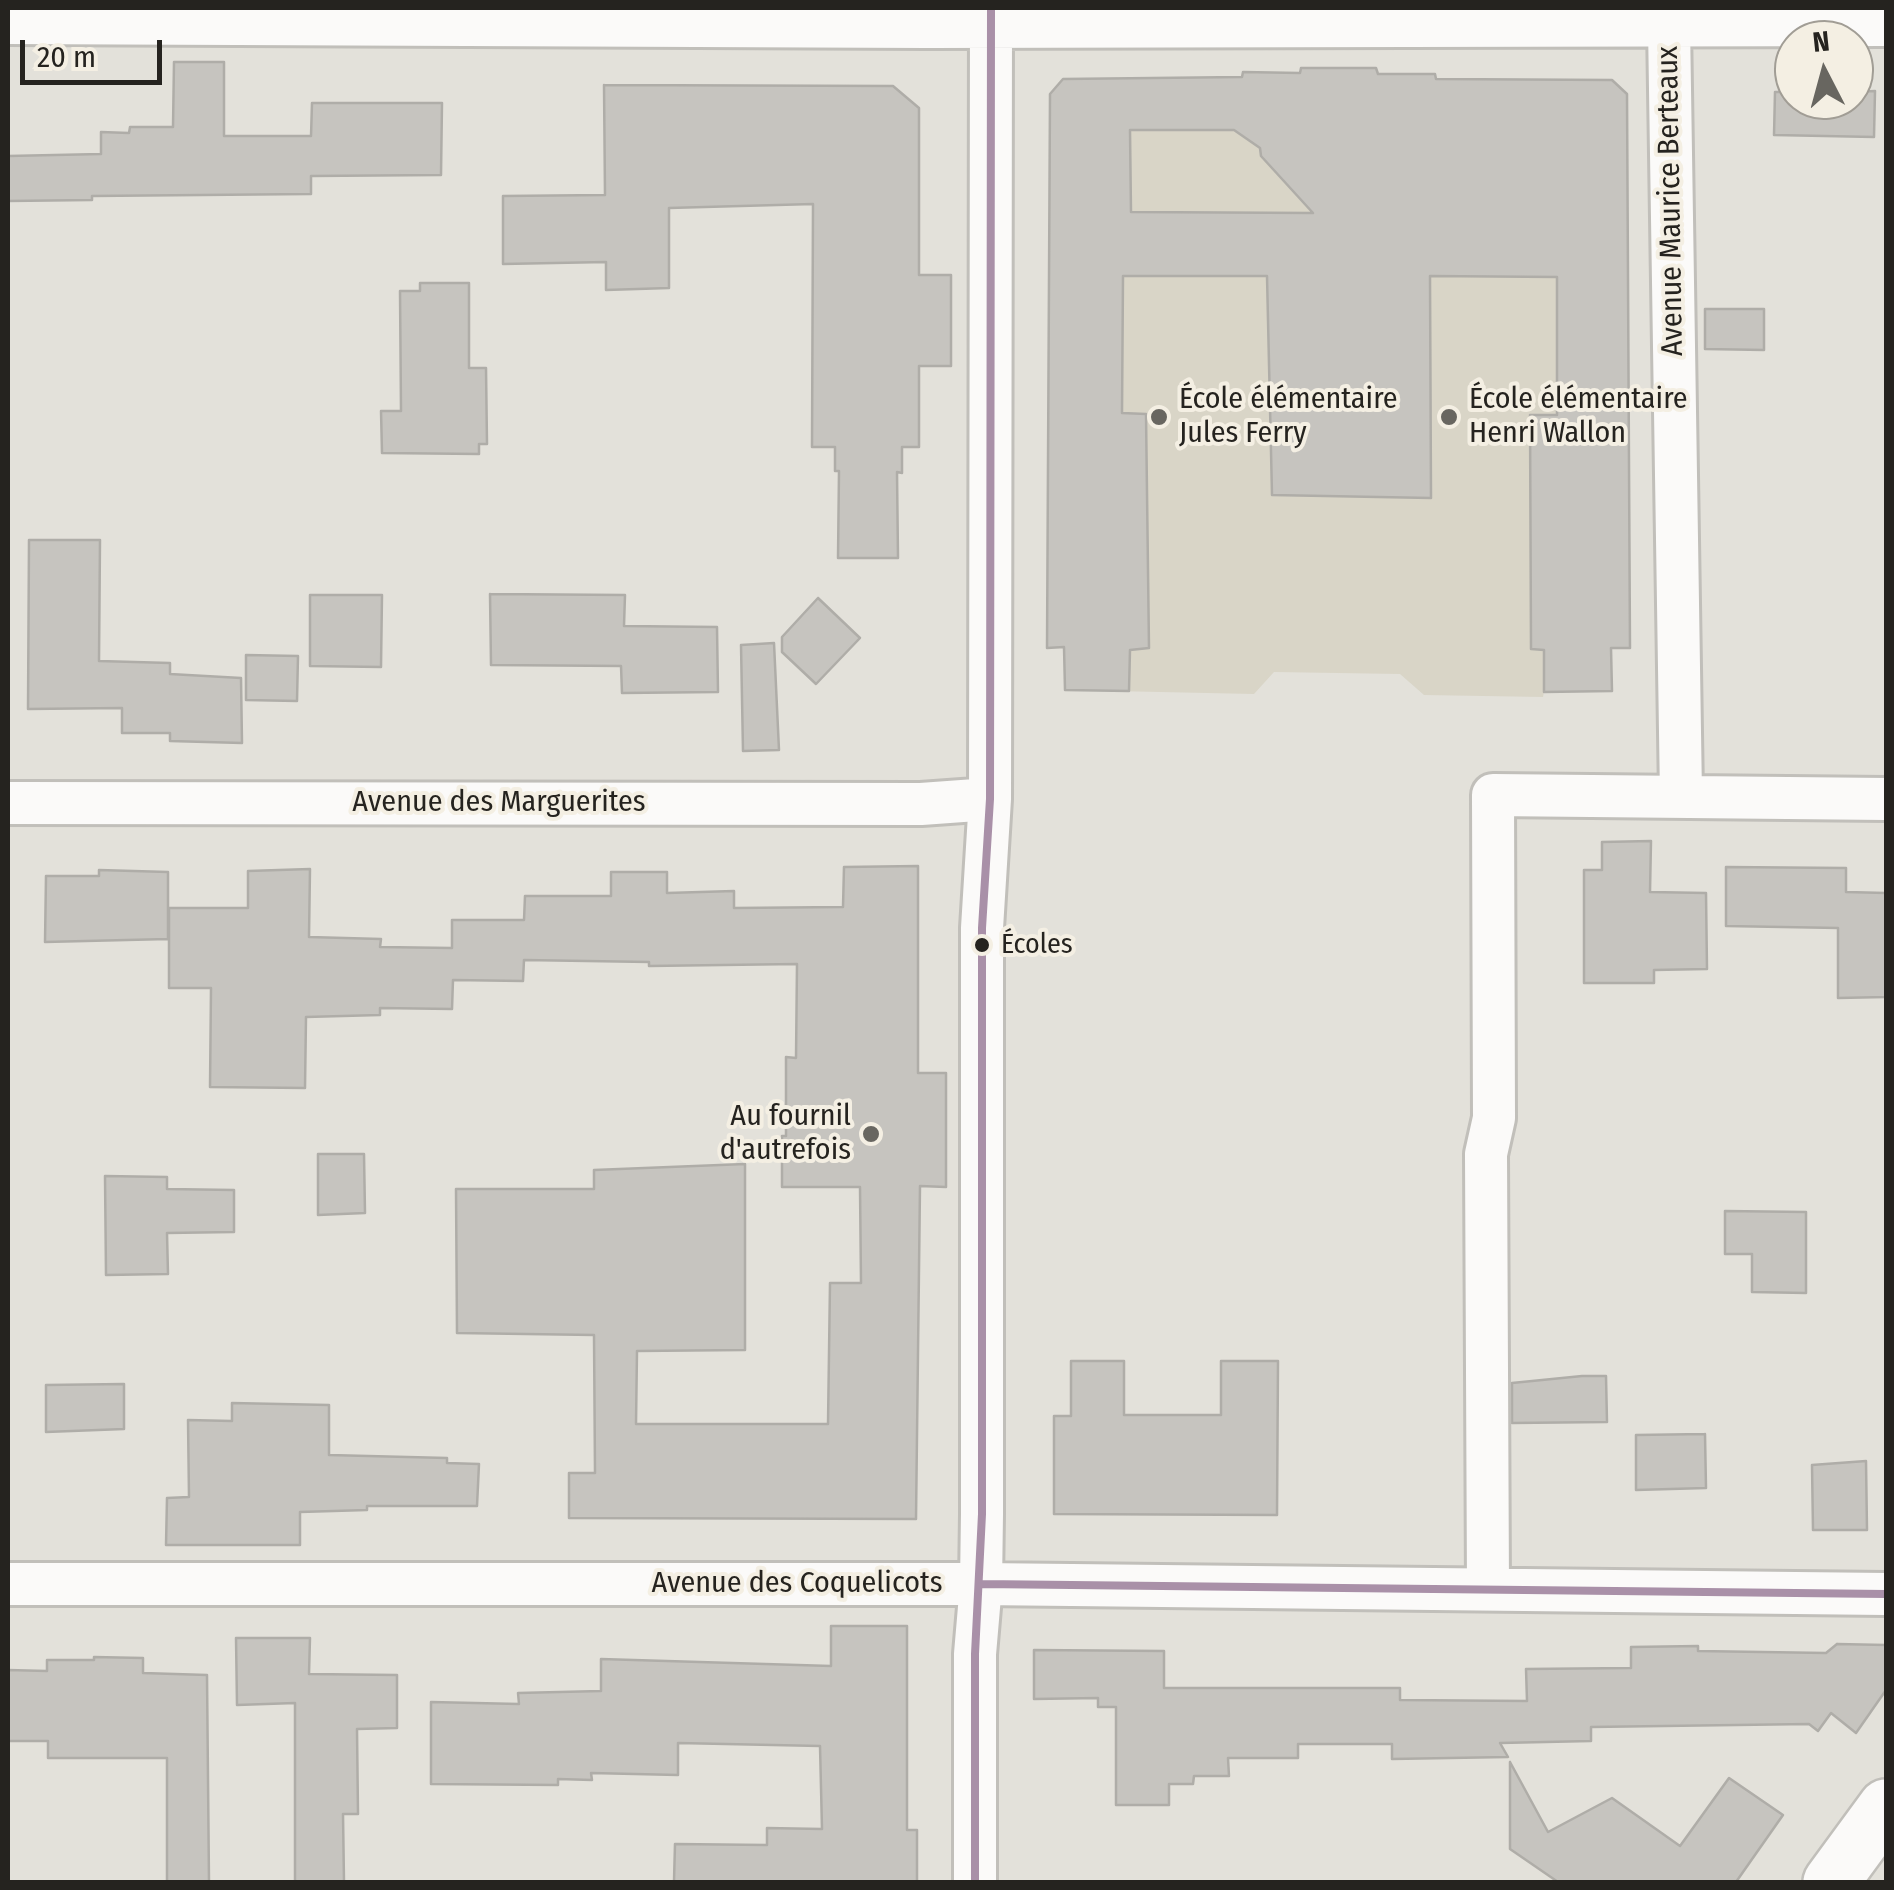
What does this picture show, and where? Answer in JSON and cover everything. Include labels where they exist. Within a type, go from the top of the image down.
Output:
[{"type":"street","points":[[976,1882],[975,1654],[981,1584],[982,928],[990,800],[990,17]]},
{"type":"street","points":[[8,23],[990,17],[1886,25]]},
{"type":"street","name":"Avenue Maurice Berteaux","points":[[1668,26],[1681,796]]},
{"type":"street","points":[[1488,1589],[1486,1154],[1494,1118],[1493,795],[1886,798]]},
{"type":"street","name":"Avenue des Marguerites","points":[[8,803],[920,804],[990,800]]},
{"type":"street","name":"Avenue des Coquelicots","points":[[8,1584],[981,1584],[1886,1594]]},
{"type":"street","points":[[1831,1882],[1886,1807]]},
{"type":"shaded area","name":"École élémentaire Henri Wallon","points":[[1301,68],[1376,68],[1378,74],[1435,74],[1437,79],[1612,80],[1627,94],[1630,648],[1611,648],[1612,691],[1544,692],[1543,697],[1424,695],[1400,674],[1274,672],[1254,694],[1065,690],[1064,648],[1047,648],[1050,94],[1063,79],[1241,77],[1243,72],[1299,73]]},
{"type":"building","points":[[174,62],[224,62],[224,136],[311,136],[312,103],[442,103],[441,175],[311,176],[311,194],[92,196],[92,200],[8,201],[8,156],[101,154],[101,132],[173,127]]},
{"type":"building","name":"École élémentaire Henri Wallon","points":[[1301,68],[1376,68],[1378,74],[1435,74],[1436,79],[1612,80],[1627,94],[1630,648],[1611,648],[1612,691],[1544,692],[1544,650],[1531,649],[1530,415],[1557,415],[1557,277],[1430,276],[1431,498],[1272,495],[1267,276],[1123,276],[1122,413],[1146,414],[1149,648],[1130,650],[1129,691],[1065,690],[1064,647],[1047,648],[1050,94],[1063,79],[1300,73]],"holes":[[[1130,130],[1234,130],[1260,148],[1261,156],[1313,213],[1131,212]]]},
{"type":"building","points":[[604,85],[893,86],[919,108],[919,275],[951,275],[951,366],[919,366],[919,447],[902,447],[902,473],[897,472],[898,558],[838,558],[839,471],[835,471],[835,447],[812,447],[813,204],[669,208],[669,288],[606,290],[606,262],[503,264],[503,196],[605,195]]},
{"type":"building","points":[[1875,91],[1874,137],[1774,135],[1774,120],[1874,120]]},
{"type":"building","points":[[420,283],[469,283],[469,368],[486,368],[487,444],[479,444],[479,454],[382,453],[381,411],[401,411],[400,291],[420,291]]},
{"type":"building","points":[[1705,309],[1764,309],[1764,350],[1705,349]]},
{"type":"building","points":[[29,540],[100,540],[99,661],[170,663],[170,674],[241,678],[242,743],[170,741],[170,733],[122,733],[122,708],[28,709]]},
{"type":"building","points":[[490,594],[625,595],[624,626],[717,627],[718,692],[622,693],[621,666],[491,665]]},
{"type":"building","points":[[310,595],[382,595],[381,667],[310,666]]},
{"type":"building","points":[[818,598],[860,638],[816,684],[782,652],[782,637]]},
{"type":"building","points":[[774,643],[779,750],[743,751],[741,645]]},
{"type":"building","points":[[246,655],[298,656],[297,701],[246,700]]},
{"type":"building","points":[[1651,841],[1650,892],[1706,893],[1707,969],[1654,970],[1654,983],[1584,983],[1584,870],[1602,870],[1602,842]]},
{"type":"building","points":[[918,866],[918,1073],[946,1073],[946,1187],[920,1186],[916,1519],[569,1518],[569,1473],[595,1473],[594,1335],[457,1333],[456,1189],[594,1189],[594,1170],[745,1164],[745,1350],[637,1351],[636,1424],[828,1424],[830,1283],[861,1283],[860,1187],[782,1187],[786,1057],[796,1058],[797,964],[649,966],[649,962],[524,960],[523,981],[453,980],[452,1009],[380,1008],[380,1015],[306,1017],[305,1088],[210,1087],[211,988],[169,988],[169,908],[248,908],[248,871],[310,869],[309,937],[381,939],[380,947],[452,948],[452,920],[524,920],[525,896],[611,896],[611,872],[667,872],[667,893],[734,891],[734,908],[843,907],[844,867]]},
{"type":"building","points":[[1726,867],[1846,868],[1846,892],[1886,893],[1886,997],[1838,998],[1838,928],[1726,926]]},
{"type":"building","points":[[99,870],[168,872],[168,939],[45,942],[46,876],[99,876]]},
{"type":"building","points":[[318,1154],[364,1154],[365,1213],[318,1215]]},
{"type":"building","points":[[105,1176],[167,1177],[167,1189],[234,1190],[234,1232],[167,1233],[168,1274],[106,1275]]},
{"type":"building","points":[[1725,1211],[1806,1212],[1806,1293],[1752,1292],[1752,1254],[1725,1254]]},
{"type":"building","points":[[1071,1361],[1124,1361],[1124,1415],[1221,1415],[1221,1361],[1278,1361],[1277,1515],[1054,1514],[1054,1416],[1071,1416]]},
{"type":"building","points":[[1606,1376],[1607,1422],[1512,1423],[1512,1383]]},
{"type":"building","points":[[124,1384],[124,1429],[46,1432],[46,1385]]},
{"type":"building","points":[[232,1403],[329,1405],[329,1455],[447,1458],[447,1463],[479,1464],[477,1506],[367,1506],[367,1510],[300,1512],[300,1545],[166,1545],[167,1498],[189,1497],[188,1420],[232,1421]]},
{"type":"building","points":[[1705,1434],[1706,1488],[1636,1490],[1636,1435]]},
{"type":"building","points":[[1866,1461],[1867,1530],[1813,1530],[1812,1465]]},
{"type":"building","points":[[831,1626],[907,1626],[907,1830],[917,1830],[917,1882],[674,1881],[675,1844],[767,1845],[767,1828],[822,1829],[820,1746],[678,1743],[678,1775],[591,1773],[592,1780],[558,1779],[558,1785],[431,1784],[431,1702],[519,1704],[518,1693],[601,1691],[601,1659],[831,1666]]},
{"type":"building","points":[[236,1638],[310,1638],[309,1674],[397,1675],[397,1728],[357,1729],[358,1814],[343,1814],[344,1882],[295,1882],[295,1703],[237,1705]]},
{"type":"building","points":[[1837,1644],[1886,1645],[1886,1690],[1856,1733],[1831,1713],[1818,1731],[1809,1724],[1591,1727],[1591,1741],[1500,1743],[1508,1757],[1392,1759],[1392,1744],[1298,1744],[1298,1758],[1228,1758],[1229,1776],[1194,1776],[1193,1784],[1169,1784],[1169,1805],[1116,1805],[1116,1707],[1098,1707],[1098,1698],[1034,1699],[1034,1650],[1164,1651],[1164,1688],[1400,1688],[1400,1700],[1527,1701],[1526,1669],[1631,1668],[1631,1647],[1698,1646],[1698,1651],[1826,1653]]},
{"type":"building","points":[[143,1658],[143,1673],[207,1675],[209,1882],[167,1882],[167,1758],[48,1758],[48,1741],[8,1741],[8,1670],[47,1671],[47,1660]]},
{"type":"building","points":[[1510,1762],[1548,1832],[1612,1798],[1680,1846],[1729,1778],[1783,1815],[1736,1882],[1558,1882],[1510,1849]]},
{"type":"transit line","points":[[975,1882],[975,1654],[982,1514],[982,928],[990,799],[991,8]]},
{"type":"transit line","points":[[981,1584],[1886,1594]]},
{"type":"place","name":"École élémentaire Jules Ferry","points":[[1159,417]]},
{"type":"place","name":"École élémentaire Henri Wallon","points":[[1449,417]]},
{"type":"place","name":"Écoles","points":[[982,945]]},
{"type":"place","name":"Au fournil d'autrefois","points":[[871,1134]]}]
